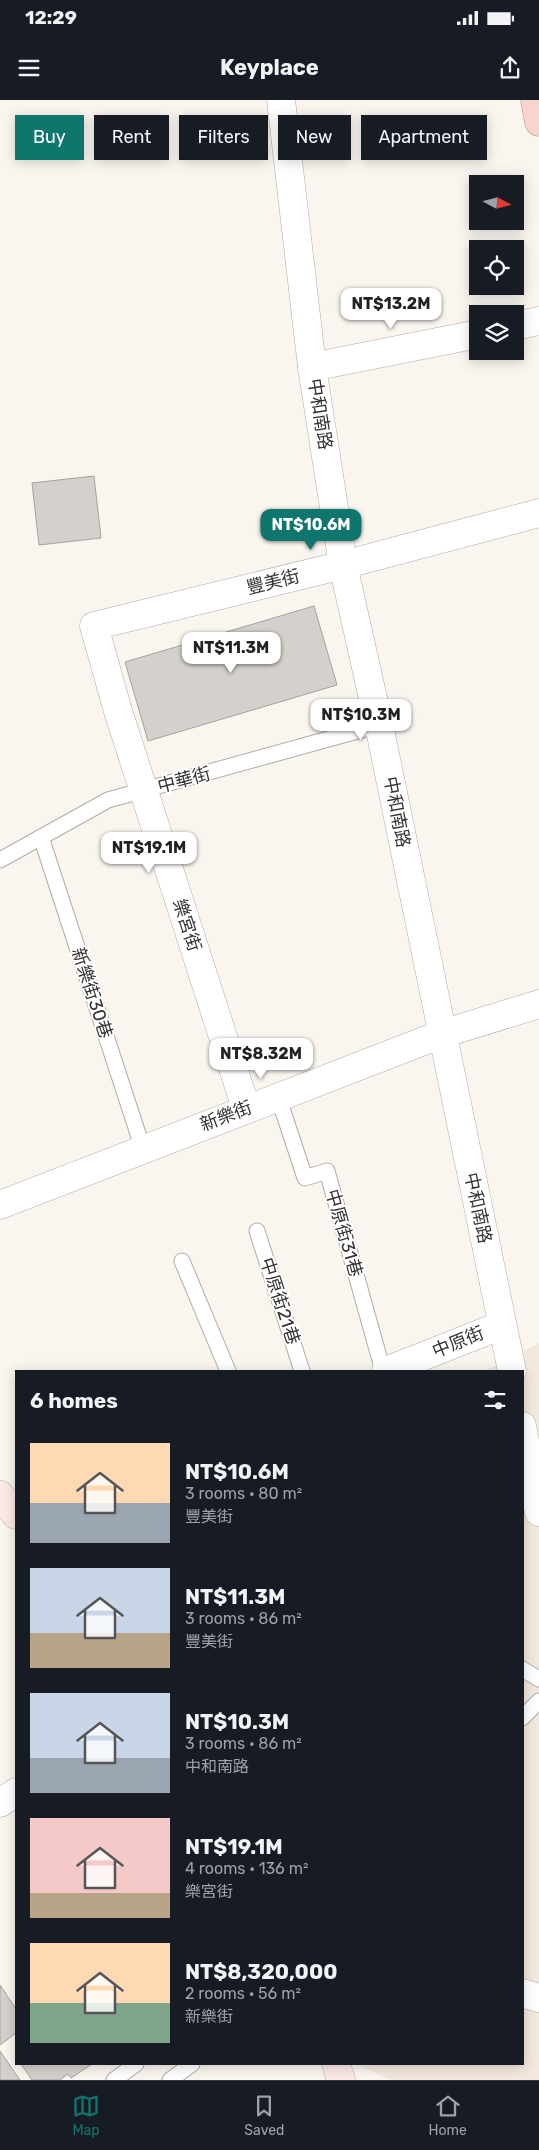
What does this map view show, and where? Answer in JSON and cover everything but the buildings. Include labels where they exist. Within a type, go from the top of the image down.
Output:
[{"type":"main road","points":[[535,100],[539,122]]},
{"type":"street","name":"中和南路","points":[[281,100],[312,367],[343,565],[379,726],[512,1370]]},
{"type":"street","points":[[524,324],[539,321]]},
{"type":"street","points":[[312,367],[469,336]]},
{"type":"street","name":"豐美街","points":[[94,626],[343,565],[539,513]]},
{"type":"street","name":"樂宮街","points":[[94,626],[118,710],[246,1108]]},
{"type":"street","name":"新樂街","points":[[0,1205],[246,1108],[442,1034],[539,1004]]},
{"type":"street","name":"中原街","points":[[388,1370],[502,1325]]},
{"type":"street","points":[[524,1436],[539,1512]]},
{"type":"street","points":[[0,1495],[15,1514]]},
{"type":"street","points":[[0,1803],[15,1793]]},
{"type":"street","points":[[524,1994],[539,1998]]},
{"type":"street","points":[[336,2065],[341,2080]]},
{"type":"lane","name":"中華街","points":[[0,860],[108,800],[379,726]]},
{"type":"lane","name":"新樂街30巷","points":[[41,837],[143,1149]]},
{"type":"lane","name":"中原街31巷","points":[[278,1096],[305,1178],[327,1171],[385,1370]]},
{"type":"lane","name":"中原街21巷","points":[[257,1230],[302,1370]]},
{"type":"lane","points":[[182,1261],[228,1370]]},
{"type":"lane","points":[[524,1670],[539,1679]]},
{"type":"lane","points":[[524,1716],[539,1701]]},
{"type":"lane","points":[[114,2080],[135,2065]]},
{"type":"lane","points":[[170,2080],[191,2065]]},
{"type":"shaded area","points":[[539,1343],[539,2080],[391,2080],[361,2065],[524,2065],[524,1370],[487,1370]]}]
